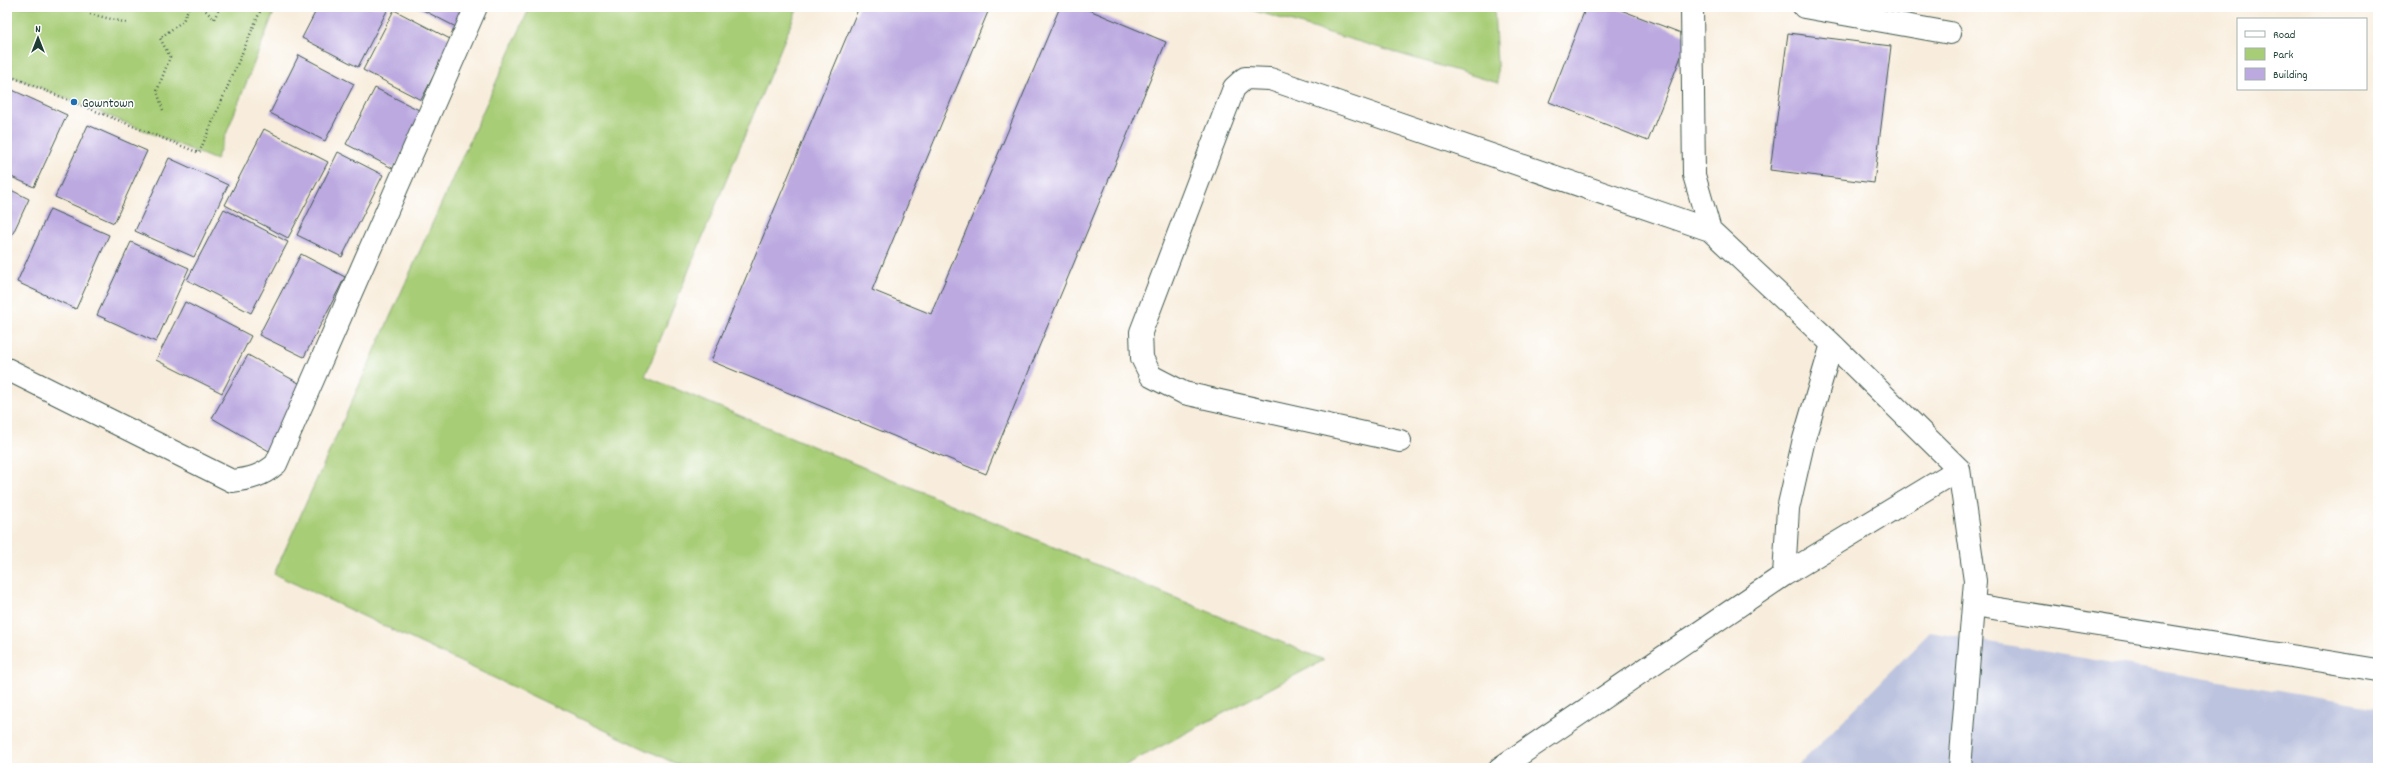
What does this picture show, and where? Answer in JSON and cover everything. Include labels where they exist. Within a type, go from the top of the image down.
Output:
[{"type":"street","points":[[7,369],[232,482],[250,480],[265,474],[276,464],[476,7]]},
{"type":"street","points":[[1692,7],[1694,175],[1710,230]]},
{"type":"street","points":[[1804,7],[1950,33]]},
{"type":"street","points":[[1400,441],[1184,393],[1150,376],[1142,358],[1141,332],[1234,88],[1245,78],[1270,79],[1710,230],[1832,344],[1959,469],[1975,582],[1960,768]]},
{"type":"street","points":[[1784,575],[1788,509],[1804,439],[1832,344]]},
{"type":"street","points":[[1500,768],[1784,575],[1959,469]]},
{"type":"street","points":[[1974,605],[2378,670]]},
{"type":"path","points":[[7,8],[14,7]]},
{"type":"path","points":[[163,110],[157,91],[170,57],[160,38],[183,21],[189,7]]},
{"type":"path","points":[[205,7],[205,10],[214,20],[220,7]]},
{"type":"path","points":[[7,75],[199,153],[262,7]]},
{"type":"path","points":[[90,14],[128,23]]},
{"type":"shaded area","points":[[1930,632],[2378,708],[2378,768],[1796,768]]},
{"type":"green space","points":[[7,7],[276,7],[216,160],[7,74]]},
{"type":"green space","points":[[530,7],[798,7],[645,376],[1324,660],[1120,768],[685,768],[274,574]]},
{"type":"green space","points":[[1242,7],[1494,7],[1498,83]]},
{"type":"building","points":[[318,7],[389,7],[358,67],[302,38]]},
{"type":"building","points":[[417,7],[466,7],[456,27]]},
{"type":"building","points":[[859,7],[990,7],[872,290],[931,314],[1060,7],[1082,7],[1166,42],[986,474],[711,361]]},
{"type":"building","points":[[1586,7],[1613,7],[1689,36],[1648,141],[1549,102]]},
{"type":"building","points":[[394,10],[452,40],[421,100],[363,70]]},
{"type":"building","points":[[1788,33],[1891,46],[1874,183],[1770,170]]},
{"type":"building","points":[[299,55],[354,84],[325,141],[270,113]]},
{"type":"building","points":[[8,88],[67,115],[34,187],[7,175]]},
{"type":"building","points":[[375,88],[423,112],[394,169],[346,144]]},
{"type":"building","points":[[88,125],[147,151],[114,223],[55,197]]},
{"type":"building","points":[[264,129],[328,162],[288,238],[225,205]]},
{"type":"building","points":[[338,152],[383,175],[342,257],[297,235]]},
{"type":"building","points":[[169,158],[228,185],[194,257],[135,231]]},
{"type":"building","points":[[7,188],[29,199],[7,246]]},
{"type":"building","points":[[50,209],[109,235],[76,309],[17,282]]},
{"type":"building","points":[[224,209],[288,242],[251,313],[187,280]]},
{"type":"building","points":[[131,242],[189,268],[156,342],[97,315]]},
{"type":"building","points":[[301,254],[345,277],[304,357],[259,335]]},
{"type":"building","points":[[185,302],[251,336],[222,393],[156,360]]},
{"type":"building","points":[[248,355],[306,387],[269,451],[212,418]]},
{"type":"place","name":"Gowntown","points":[[74,102]]}]
